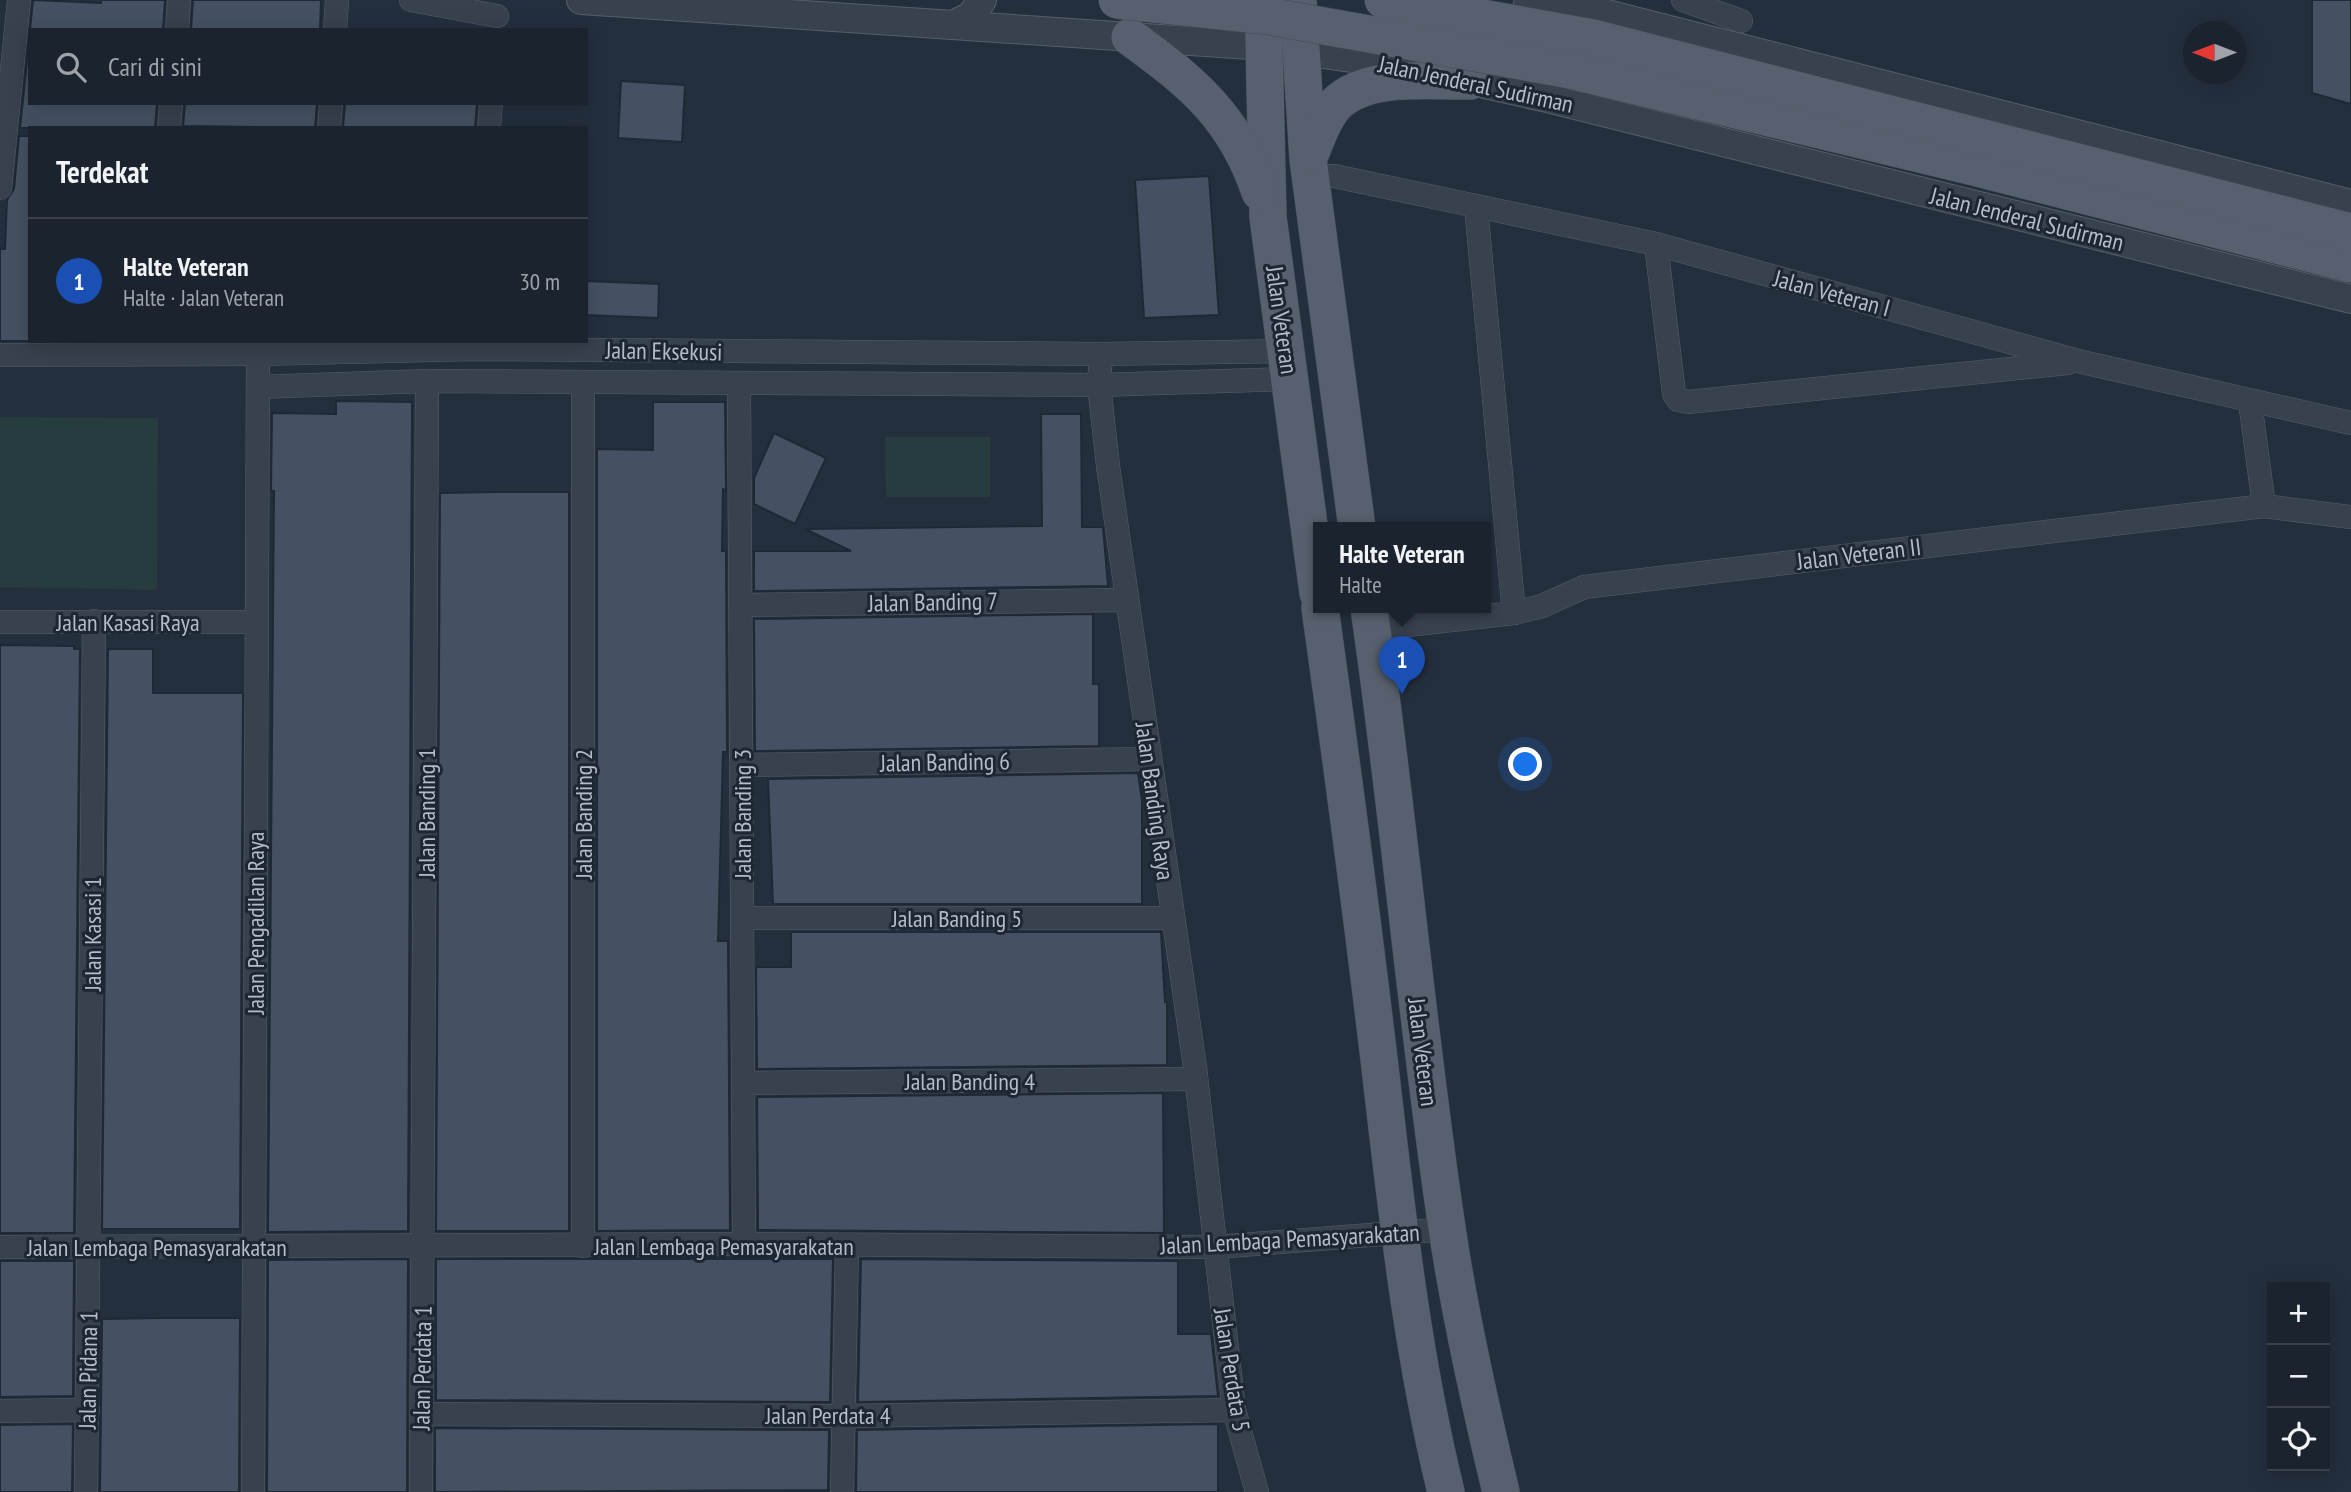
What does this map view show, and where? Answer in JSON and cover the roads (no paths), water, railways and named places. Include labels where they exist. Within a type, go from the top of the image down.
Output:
[{"type":"main road","name":"Jalan Jenderal Sudirman","points":[[1117,0],[1268,16],[1565,69],[1969,166],[2351,264]]},
{"type":"main road","points":[[1263,0],[1282,48]]},
{"type":"main road","points":[[1282,48],[1298,0]]},
{"type":"main road","points":[[1383,0],[1593,38],[2351,232]]},
{"type":"main road","points":[[1130,37],[1194,85],[1217,110],[1248,161],[1268,217]]},
{"type":"main road","name":"Jalan Veteran","points":[[1282,48],[1309,167],[1356,522]]},
{"type":"main road","name":"Jalan Veteran","points":[[1282,48],[1268,217],[1313,555]]},
{"type":"main road","points":[[1309,167],[1322,124],[1337,104],[1354,91],[1381,83],[1470,81]]},
{"type":"main road","name":"Jalan Veteran","points":[[1321,613],[1399,1235],[1421,1375],[1446,1492]]},
{"type":"main road","name":"Jalan Veteran","points":[[1370,619],[1388,749],[1418,1017],[1447,1229],[1481,1410],[1501,1492]]},
{"type":"main road","points":[[1341,758],[1388,749]]},
{"type":"street","points":[[0,188],[19,0]]},
{"type":"street","points":[[177,28],[179,0]]},
{"type":"street","points":[[335,28],[337,0]]},
{"type":"street","points":[[411,0],[497,15]]},
{"type":"street","name":"Jalan Jenderal Sudirman","points":[[581,0],[1282,48],[1395,64],[1507,89],[2351,299]]},
{"type":"street","points":[[953,25],[971,16],[982,0]]},
{"type":"street","points":[[1507,89],[1529,0]]},
{"type":"street","points":[[1552,0],[1741,22]]},
{"type":"street","points":[[1683,0],[1741,22],[2351,204]]},
{"type":"street","points":[[169,126],[171,105]]},
{"type":"street","points":[[329,126],[331,105]]},
{"type":"street","points":[[489,126],[491,105]]},
{"type":"street","name":"Jalan Veteran I","points":[[1309,167],[1335,176],[1656,244],[2082,362],[2351,423]]},
{"type":"street","points":[[1476,207],[1514,613]]},
{"type":"street","points":[[1656,244],[1674,394],[1678,400],[1688,402],[2082,362]]},
{"type":"street","name":"Jalan Eksekusi","points":[[0,355],[152,348],[258,354],[313,347],[477,345],[1101,354],[1288,365]]},
{"type":"street","name":"Jalan Pengadilan Raya","points":[[253,1492],[258,354]]},
{"type":"street","name":"Jalan Banding Raya","points":[[1101,354],[1099,385],[1126,600],[1196,1079],[1216,1247]]},
{"type":"street","name":"Jalan Eksekusi","points":[[258,387],[427,381],[1099,385],[1288,365]]},
{"type":"street","name":"Jalan Banding 1","points":[[424,1244],[427,381]]},
{"type":"street","name":"Jalan Banding 2","points":[[583,382],[583,1246]]},
{"type":"street","name":"Jalan Banding 3","points":[[739,384],[744,1244]]},
{"type":"street","points":[[2250,402],[2264,506]]},
{"type":"street","name":"Jalan Veteran II","points":[[1370,619],[1514,613],[1542,606],[1584,587],[2264,506],[2351,517]]},
{"type":"street","name":"Jalan Banding 7","points":[[740,605],[1126,600]]},
{"type":"street","name":"Jalan Kasasi 1","points":[[90,1248],[94,621]]},
{"type":"street","name":"Jalan Kasasi Raya","points":[[0,622],[256,622]]},
{"type":"street","name":"Jalan Banding 6","points":[[742,765],[1149,759]]},
{"type":"street","name":"Jalan Banding 5","points":[[743,918],[1171,918]]},
{"type":"street","name":"Jalan Banding 4","points":[[744,1083],[1196,1079]]},
{"type":"street","name":"Jalan Lembaga Pemasyarakatan","points":[[0,1247],[254,1248],[424,1244],[1216,1247],[1399,1235],[1447,1229]]},
{"type":"street","name":"Jalan Perdata 1","points":[[421,1492],[424,1244]]},
{"type":"street","points":[[842,1492],[847,1245]]},
{"type":"street","name":"Jalan Perdata 5","points":[[1216,1247],[1234,1410],[1257,1492]]},
{"type":"street","name":"Jalan Pidana 1","points":[[86,1492],[90,1248]]},
{"type":"street","points":[[0,1411],[88,1410]]},
{"type":"street","name":"Jalan Perdata 4","points":[[422,1414],[842,1416],[1234,1410]]},
{"type":"place","name":"Halte Veteran","points":[[1402,694]]}]
